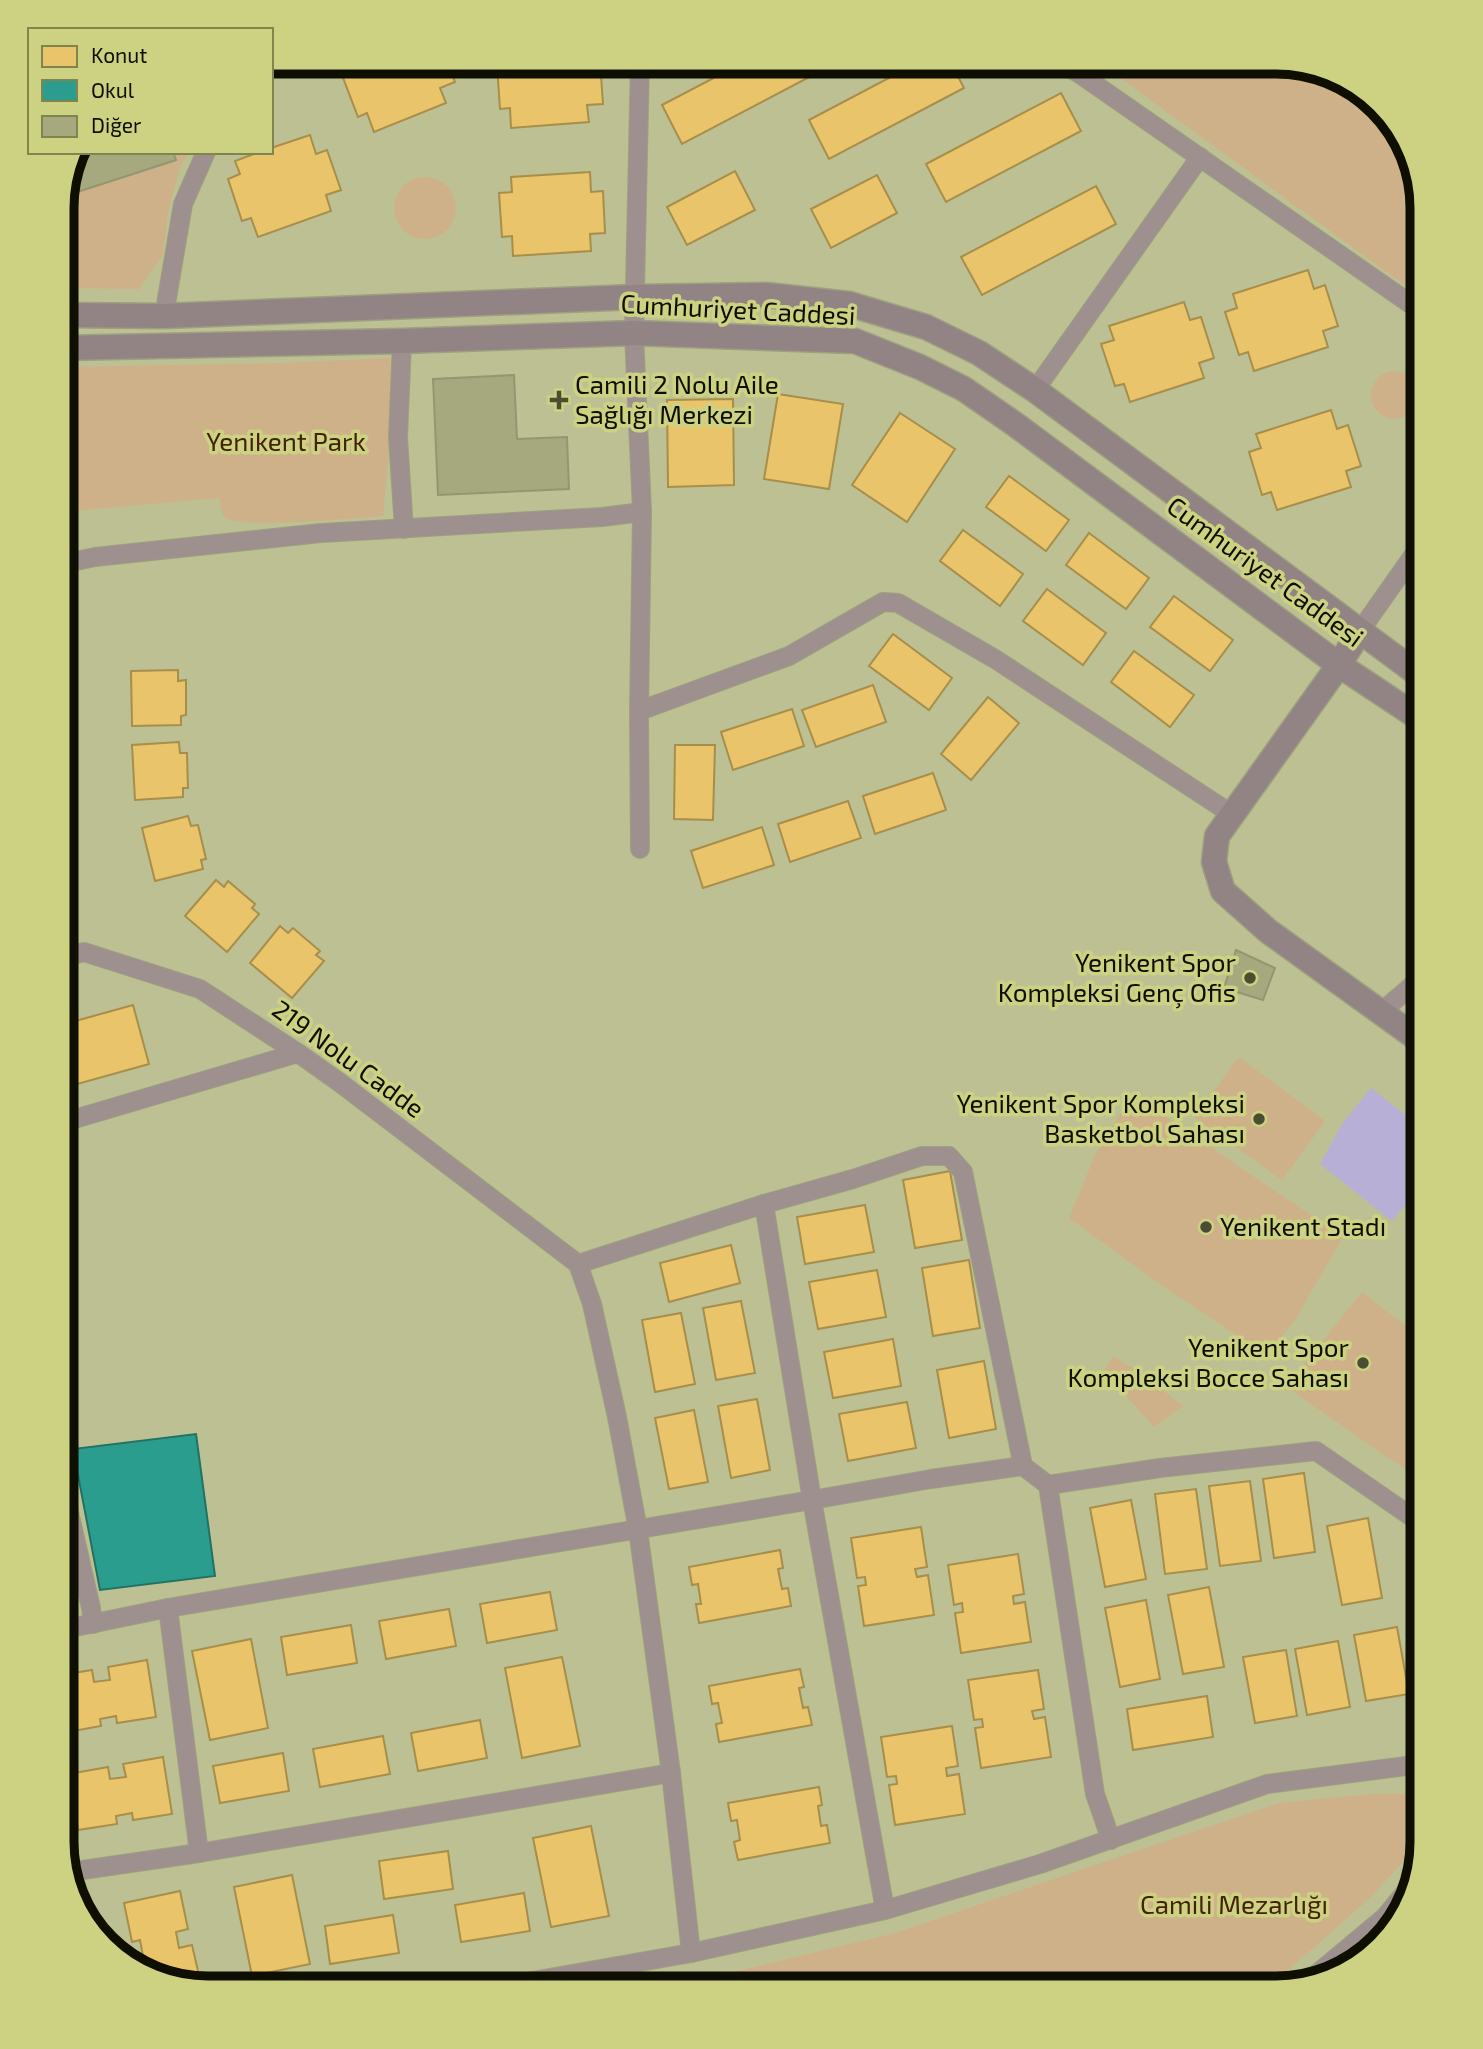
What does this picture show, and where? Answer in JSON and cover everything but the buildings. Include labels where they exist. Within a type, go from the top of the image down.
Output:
[{"type":"street","points":[[640,74],[634,333],[642,512],[640,849]]},
{"type":"street","points":[[1080,74],[1410,304]]},
{"type":"street","points":[[164,316],[183,204],[205,154]]},
{"type":"street","points":[[1035,390],[1200,157]]},
{"type":"street","name":"Cumhuriyet Caddesi","points":[[74,315],[164,316],[635,297],[766,295],[849,304],[926,327],[979,353],[1035,390],[1410,668]]},
{"type":"street","name":"Cumhuriyet Caddesi","points":[[74,348],[634,333],[855,341],[964,389],[1339,665],[1410,712]]},
{"type":"street","points":[[401,341],[398,438],[404,529]]},
{"type":"street","points":[[74,561],[321,533],[602,517],[642,512]]},
{"type":"street","points":[[1410,560],[1217,836],[1214,862],[1223,891],[1268,931],[1410,1033]]},
{"type":"street","points":[[639,711],[789,656],[883,602],[898,603],[995,659],[1233,815]]},
{"type":"street","name":"219 Nolu Cadde","points":[[74,955],[84,952],[200,989],[298,1053],[578,1264]]},
{"type":"street","points":[[1381,1012],[1410,987]]},
{"type":"street","points":[[74,1119],[298,1053]]},
{"type":"street","points":[[691,1953],[671,1773],[638,1530],[592,1304],[578,1264],[922,1156],[948,1156],[963,1172],[1023,1465],[1048,1485],[1095,1794],[1111,1840]]},
{"type":"street","points":[[764,1204],[812,1500],[885,1910]]},
{"type":"street","points":[[1048,1485],[1160,1468],[1316,1451],[1410,1516]]},
{"type":"street","points":[[74,1628],[168,1608],[1023,1465]]},
{"type":"street","points":[[74,1533],[93,1624]]},
{"type":"street","points":[[168,1608],[199,1853]]},
{"type":"street","points":[[568,1975],[691,1953],[885,1910],[1040,1864],[1267,1784],[1410,1766]]},
{"type":"street","points":[[77,1871],[199,1853],[671,1773]]},
{"type":"street","points":[[1333,1962],[1373,1933]]},
{"type":"green space","points":[[1115,74],[1285,74],[1327,84],[1357,101],[1392,140],[1405,173],[1410,207],[1410,289]]},
{"type":"green space","points":[[85,154],[189,154],[180,167],[168,212],[163,255],[139,289],[74,288],[74,198]]},
{"type":"green space","points":[[425,177],[447,186],[456,208],[447,230],[425,239],[403,230],[394,208],[403,186]]},
{"type":"green space","name":"Yenikent Park","points":[[392,358],[391,423],[383,516],[253,523],[226,518],[219,498],[74,511],[74,367]]},
{"type":"green space","points":[[1386,373],[1404,373],[1410,377],[1410,413],[1395,419],[1386,417],[1378,412],[1373,404],[1373,386],[1378,378]]},
{"type":"green space","name":"Yenikent Park","points":[[74,518],[78,547],[79,572],[74,575]]},
{"type":"green space","name":"Yenikent Spor Kompleksi Basketbol Sahası","points":[[1239,1057],[1325,1121],[1282,1180],[1194,1117]]},
{"type":"green space","name":"Yenikent Stadı","points":[[1132,1094],[1343,1237],[1295,1320],[1267,1355],[1161,1285],[1069,1218],[1095,1155]]},
{"type":"green space","name":"Yenikent Spor Kompleksi Bocce Sahası","points":[[1362,1292],[1410,1330],[1410,1473],[1286,1387]]},
{"type":"green space","points":[[1113,1356],[1183,1406],[1154,1427],[1104,1371]]},
{"type":"green space","name":"Camili Mezarlığı","points":[[1372,1794],[1407,1794],[1410,1797],[1408,1856],[1371,1897],[1282,1975],[720,1975],[895,1933],[1279,1803]]},
{"type":"shaded area","points":[[1371,1088],[1410,1119],[1410,1199],[1392,1221],[1320,1164],[1342,1124]]},
{"type":"place","name":"Camili 2 Nolu Aile Sağlığı Merkezi","points":[[559,400]]},
{"type":"place","name":"Yenikent Spor Kompleksi Genç Ofis","points":[[1250,978]]},
{"type":"place","name":"Yenikent Spor Kompleksi Basketbol Sahası","points":[[1259,1119]]},
{"type":"place","name":"Yenikent Stadı","points":[[1206,1227]]},
{"type":"place","name":"Yenikent Spor Kompleksi Bocce Sahası","points":[[1363,1363]]}]
